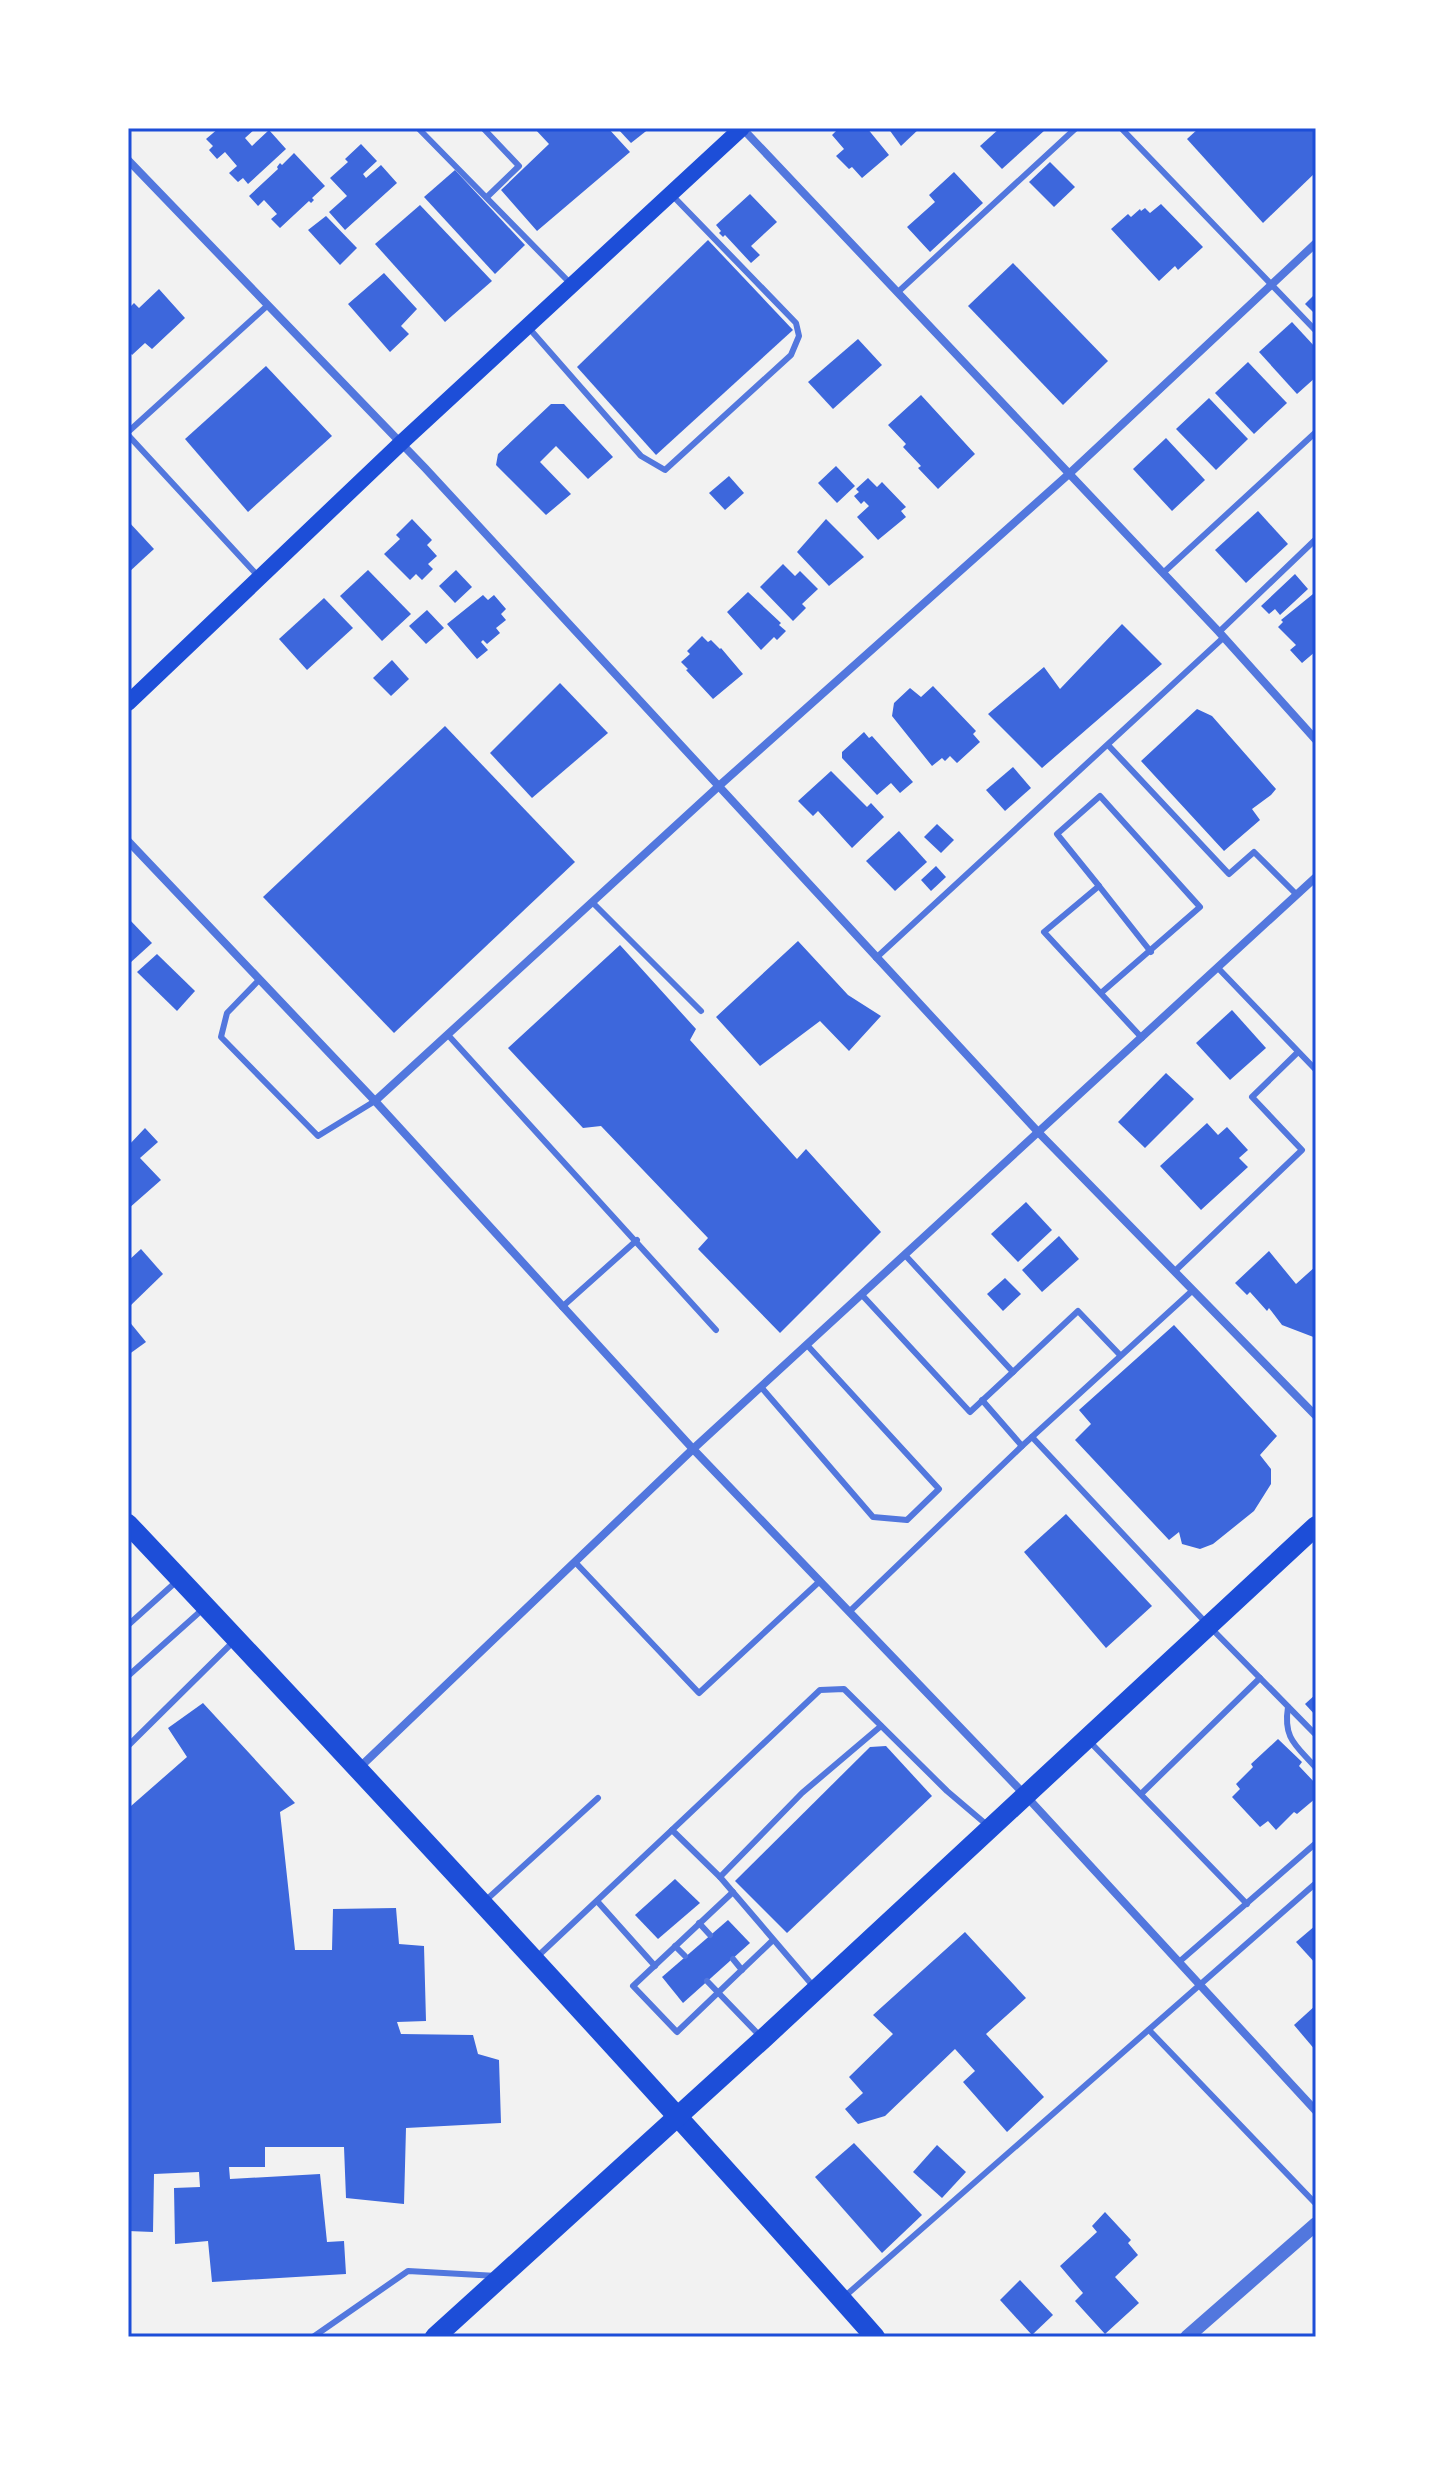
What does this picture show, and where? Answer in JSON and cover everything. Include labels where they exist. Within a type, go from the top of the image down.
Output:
[{"type":"main road","points":[[128,703],[401,443],[742,128]]},
{"type":"main road","points":[[128,1524],[535,1959],[875,2337]]},
{"type":"main road","points":[[435,2337],[763,2039],[1316,1526]]},
{"type":"street","points":[[742,128],[1070,473],[1316,740]]},
{"type":"street","points":[[128,160],[401,443],[1039,1133],[1316,1416]]},
{"type":"street","points":[[375,1101],[720,785],[1070,473],[1316,243]]},
{"type":"street","points":[[128,841],[375,1101],[693,1449],[1026,1796],[1316,2111]]},
{"type":"street","points":[[358,1769],[693,1449],[1316,877]]},
{"type":"street","points":[[1187,2337],[1316,2224]]},
{"type":"lane","points":[[418,128],[572,285]]},
{"type":"lane","points":[[483,128],[519,166],[487,197]]},
{"type":"lane","points":[[898,292],[1076,128]]},
{"type":"lane","points":[[1121,128],[1316,331]]},
{"type":"lane","points":[[528,327],[641,456],[665,470],[791,355],[799,336],[796,323],[671,194]]},
{"type":"lane","points":[[260,578],[128,434],[268,305]]},
{"type":"lane","points":[[1163,573],[1316,432]]},
{"type":"lane","points":[[876,959],[1108,745],[1316,539]]},
{"type":"lane","points":[[1108,745],[1229,874],[1254,852],[1297,895]]},
{"type":"lane","points":[[1101,993],[1151,952],[1200,907],[1100,796],[1057,834],[1151,952]]},
{"type":"lane","points":[[1099,886],[1044,932],[1142,1038]]},
{"type":"lane","points":[[592,902],[701,1011]]},
{"type":"lane","points":[[1218,968],[1316,1070]]},
{"type":"lane","points":[[259,980],[227,1013],[221,1037],[318,1136],[375,1101]]},
{"type":"lane","points":[[448,1035],[716,1330]]},
{"type":"lane","points":[[1175,1271],[1302,1150],[1252,1097],[1298,1052]]},
{"type":"lane","points":[[562,1307],[637,1240]]},
{"type":"lane","points":[[905,1255],[1013,1372]]},
{"type":"lane","points":[[849,1612],[1022,1446],[1193,1290]]},
{"type":"lane","points":[[862,1295],[970,1412],[1078,1311],[1120,1355]]},
{"type":"lane","points":[[761,1387],[873,1517],[907,1520],[939,1489],[807,1345]]},
{"type":"lane","points":[[982,1400],[1022,1446]]},
{"type":"lane","points":[[1032,1437],[1316,1735]]},
{"type":"lane","points":[[575,1562],[699,1693],[820,1581]]},
{"type":"lane","points":[[128,1625],[179,1579]]},
{"type":"lane","points":[[128,1676],[205,1606]]},
{"type":"lane","points":[[128,1746],[236,1639]]},
{"type":"lane","points":[[1141,1794],[1260,1678]]},
{"type":"lane","points":[[535,1959],[820,1690],[844,1689],[958,1801],[991,1828]]},
{"type":"lane","points":[[1288,1707],[1286,1722],[1289,1736],[1316,1768]]},
{"type":"lane","points":[[720,1877],[802,1793],[881,1726]]},
{"type":"lane","points":[[1088,1739],[1247,1904]]},
{"type":"lane","points":[[483,1903],[598,1798]]},
{"type":"lane","points":[[672,1830],[720,1877],[816,1990]]},
{"type":"lane","points":[[1179,1962],[1316,1843]]},
{"type":"lane","points":[[842,2299],[1316,1883]]},
{"type":"lane","points":[[733,1892],[633,1986],[677,2032],[773,1940]]},
{"type":"lane","points":[[597,1901],[655,1966]]},
{"type":"lane","points":[[699,1923],[710,1935]]},
{"type":"lane","points":[[675,1946],[685,1956]]},
{"type":"lane","points":[[733,1959],[742,1970]]},
{"type":"lane","points":[[707,1981],[763,2039]]},
{"type":"lane","points":[[1149,2030],[1316,2204]]},
{"type":"lane","points":[[313,2337],[408,2271],[504,2276]]},
{"type":"building","points":[[219,128],[256,128],[245,138],[252,146],[269,130],[286,149],[248,184],[243,178],[238,182],[229,173],[237,166],[225,152],[217,159],[209,150],[213,146],[206,139]]},
{"type":"building","points":[[534,128],[608,128],[630,152],[537,231],[501,190],[549,144]]},
{"type":"building","points":[[617,128],[650,128],[631,143]]},
{"type":"building","points":[[839,128],[867,128],[889,155],[862,178],[836,156],[844,149],[832,135]]},
{"type":"building","points":[[888,128],[920,128],[901,146]]},
{"type":"building","points":[[1000,128],[1045,130],[1002,169],[980,146]]},
{"type":"building","points":[[1199,128],[1315,128],[1316,172],[1263,223],[1187,139]]},
{"type":"building","points":[[361,144],[377,161],[363,174],[366,178],[381,165],[397,183],[345,230],[329,212],[347,196],[330,178],[348,162],[345,159]]},
{"type":"building","points":[[294,153],[325,186],[312,198],[311,203],[309,201],[280,228],[271,219],[277,214],[264,200],[258,206],[249,196],[278,169],[280,163],[282,165]]},
{"type":"building","points":[[1050,162],[1075,187],[1054,207],[1029,182]]},
{"type":"building","points":[[455,170],[525,245],[495,274],[424,197]]},
{"type":"building","points":[[954,172],[983,203],[930,252],[907,227],[935,202],[929,195]]},
{"type":"building","points":[[750,194],[777,222],[751,246],[760,255],[751,263],[725,235],[723,237],[719,233],[721,231],[716,225]]},
{"type":"building","points":[[1161,204],[1203,247],[1178,270],[1175,266],[1159,281],[1111,229],[1128,214],[1131,217],[1145,208],[1150,213]]},
{"type":"building","points":[[420,205],[492,281],[445,322],[375,244]]},
{"type":"building","points":[[326,216],[357,248],[340,265],[308,230]]},
{"type":"building","points":[[708,240],[793,330],[656,455],[577,367]]},
{"type":"building","points":[[1013,263],[1108,361],[1063,405],[968,306]]},
{"type":"building","points":[[384,273],[417,309],[401,326],[409,334],[390,352],[348,304]]},
{"type":"building","points":[[159,289],[185,318],[152,349],[145,343],[132,355],[128,350],[128,309],[134,303],[139,308]]},
{"type":"building","points":[[1316,293],[1316,315],[1305,304]]},
{"type":"building","points":[[1292,322],[1316,348],[1316,377],[1297,394],[1259,352]]},
{"type":"building","points":[[858,339],[882,365],[833,409],[808,382]]},
{"type":"building","points":[[1248,362],[1287,403],[1254,434],[1215,393]]},
{"type":"building","points":[[266,366],[332,436],[248,512],[185,439]]},
{"type":"building","points":[[921,395],[975,454],[938,489],[918,468],[921,466],[903,447],[906,444],[888,425]]},
{"type":"building","points":[[1209,398],[1248,439],[1216,470],[1176,429]]},
{"type":"building","points":[[551,404],[564,404],[613,457],[588,479],[556,446],[540,462],[571,494],[546,515],[496,465],[498,454]]},
{"type":"building","points":[[1166,438],[1205,480],[1172,511],[1133,469]]},
{"type":"building","points":[[836,466],[855,486],[837,503],[818,483]]},
{"type":"building","points":[[729,476],[744,493],[725,510],[709,493]]},
{"type":"building","points":[[868,478],[877,487],[882,482],[906,507],[901,511],[906,517],[878,540],[857,517],[869,506],[864,501],[861,504],[854,496],[859,492],[856,489]]},
{"type":"building","points":[[1258,511],[1288,544],[1246,583],[1215,550]]},
{"type":"building","points":[[412,519],[432,540],[427,545],[437,556],[428,564],[433,569],[422,580],[416,574],[410,580],[384,554],[400,539],[396,535]]},
{"type":"building","points":[[826,519],[864,557],[829,586],[797,552]]},
{"type":"building","points":[[128,521],[154,549],[128,573]]},
{"type":"building","points":[[783,564],[795,576],[800,571],[818,589],[802,604],[806,608],[793,621],[760,587]]},
{"type":"building","points":[[368,570],[411,614],[382,641],[340,596]]},
{"type":"building","points":[[456,570],[472,587],[455,603],[439,586]]},
{"type":"building","points":[[1295,574],[1308,589],[1280,615],[1275,609],[1269,614],[1261,606]]},
{"type":"building","points":[[748,592],[786,631],[777,640],[774,637],[761,650],[727,612]]},
{"type":"building","points":[[1313,594],[1316,598],[1316,651],[1302,663],[1290,650],[1296,645],[1278,627],[1283,622],[1281,620]]},
{"type":"building","points":[[483,595],[488,600],[494,595],[506,609],[501,614],[506,620],[496,628],[500,633],[487,644],[483,640],[481,642],[488,650],[477,659],[447,624]]},
{"type":"building","points":[[324,598],[353,628],[307,670],[279,639]]},
{"type":"building","points":[[427,610],[444,628],[426,644],[409,626]]},
{"type":"building","points":[[1122,624],[1162,664],[1042,768],[988,714],[1044,667],[1060,689]]},
{"type":"building","points":[[702,636],[721,648],[743,674],[713,699],[681,662]]},
{"type":"building","points":[[392,660],[409,679],[391,696],[373,678]]},
{"type":"building","points":[[560,683],[608,733],[532,798],[490,753]]},
{"type":"building","points":[[933,686],[976,731],[973,734],[980,742],[957,763],[950,756],[932,766],[892,716],[894,703],[910,688],[921,697]]},
{"type":"building","points":[[1197,709],[1212,716],[1276,789],[1252,809],[1260,820],[1224,851],[1141,761]]},
{"type":"building","points":[[445,726],[575,862],[394,1033],[263,897]]},
{"type":"building","points":[[864,732],[869,738],[872,736],[913,782],[900,793],[891,783],[877,795],[842,758],[842,752]]},
{"type":"building","points":[[1013,767],[1031,788],[1005,811],[986,790]]},
{"type":"building","points":[[831,771],[867,807],[871,803],[884,817],[852,848],[818,811],[813,816],[798,801]]},
{"type":"building","points":[[937,824],[954,840],[941,853],[924,837]]},
{"type":"building","points":[[899,831],[927,862],[895,891],[866,861]]},
{"type":"building","points":[[936,866],[946,877],[931,891],[921,880]]},
{"type":"building","points":[[128,918],[152,943],[130,963],[128,960]]},
{"type":"building","points":[[798,941],[848,995],[881,1016],[849,1051],[820,1021],[760,1066],[716,1017]]},
{"type":"building","points":[[620,945],[696,1029],[690,1040],[797,1159],[806,1149],[881,1232],[780,1333],[698,1249],[708,1238],[601,1126],[583,1128],[508,1048]]},
{"type":"building","points":[[157,954],[195,991],[177,1011],[137,972]]},
{"type":"building","points":[[1232,1010],[1266,1048],[1230,1080],[1196,1043]]},
{"type":"building","points":[[1166,1073],[1194,1099],[1145,1148],[1118,1122]]},
{"type":"building","points":[[1207,1123],[1218,1135],[1227,1127],[1248,1150],[1239,1158],[1248,1167],[1201,1210],[1160,1166]]},
{"type":"building","points":[[145,1128],[158,1142],[140,1158],[161,1180],[128,1209],[128,1146]]},
{"type":"building","points":[[1026,1202],[1052,1230],[1018,1262],[991,1234]]},
{"type":"building","points":[[1059,1236],[1079,1259],[1042,1292],[1022,1270]]},
{"type":"building","points":[[141,1249],[163,1274],[128,1308],[128,1261]]},
{"type":"building","points":[[1269,1251],[1296,1284],[1316,1266],[1316,1338],[1282,1325],[1269,1308],[1267,1311],[1250,1292],[1247,1295],[1235,1283]]},
{"type":"building","points":[[1005,1278],[1021,1294],[1003,1311],[987,1294]]},
{"type":"building","points":[[128,1320],[146,1342],[128,1355]]},
{"type":"building","points":[[1174,1325],[1277,1436],[1260,1455],[1271,1469],[1271,1484],[1254,1511],[1213,1544],[1200,1549],[1182,1544],[1179,1532],[1169,1540],[1075,1440],[1091,1424],[1079,1410]]},
{"type":"building","points":[[1066,1514],[1152,1606],[1106,1648],[1024,1552]]},
{"type":"building","points":[[1316,1694],[1316,1716],[1305,1704]]},
{"type":"building","points":[[203,1703],[295,1803],[280,1812],[295,1950],[332,1950],[333,1909],[396,1908],[399,1944],[424,1946],[426,2021],[397,2022],[401,2034],[473,2035],[478,2054],[499,2060],[501,2123],[406,2128],[404,2204],[346,2198],[344,2147],[265,2147],[265,2167],[229,2167],[230,2179],[320,2174],[327,2242],[344,2241],[346,2274],[212,2282],[208,2241],[175,2244],[174,2188],[200,2187],[199,2172],[154,2174],[153,2232],[128,2231],[128,1805],[131,1806],[187,1757],[168,1728]]},
{"type":"building","points":[[1278,1739],[1302,1762],[1299,1766],[1316,1784],[1316,1798],[1297,1814],[1294,1812],[1276,1830],[1268,1821],[1260,1827],[1232,1797],[1240,1789],[1236,1784],[1253,1767],[1251,1764]]},
{"type":"building","points":[[886,1746],[932,1796],[787,1933],[735,1881],[870,1747]]},
{"type":"building","points":[[675,1879],[700,1903],[658,1939],[635,1915]]},
{"type":"building","points":[[728,1920],[750,1943],[683,2003],[662,1977]]},
{"type":"building","points":[[1316,1925],[1316,1964],[1296,1942]]},
{"type":"building","points":[[965,1932],[1026,1998],[986,2034],[1044,2097],[1007,2132],[963,2082],[975,2071],[955,2049],[885,2116],[858,2124],[845,2109],[863,2093],[849,2077],[893,2034],[873,2015]]},
{"type":"building","points":[[1316,2005],[1316,2051],[1294,2025]]},
{"type":"building","points":[[854,2143],[922,2215],[882,2253],[815,2177]]},
{"type":"building","points":[[937,2145],[966,2172],[942,2198],[913,2172]]},
{"type":"building","points":[[1105,2212],[1131,2240],[1128,2243],[1138,2255],[1115,2277],[1139,2303],[1105,2334],[1075,2301],[1083,2293],[1060,2266],[1097,2232],[1092,2226]]},
{"type":"building","points":[[1020,2280],[1053,2315],[1032,2335],[1000,2300]]}]
